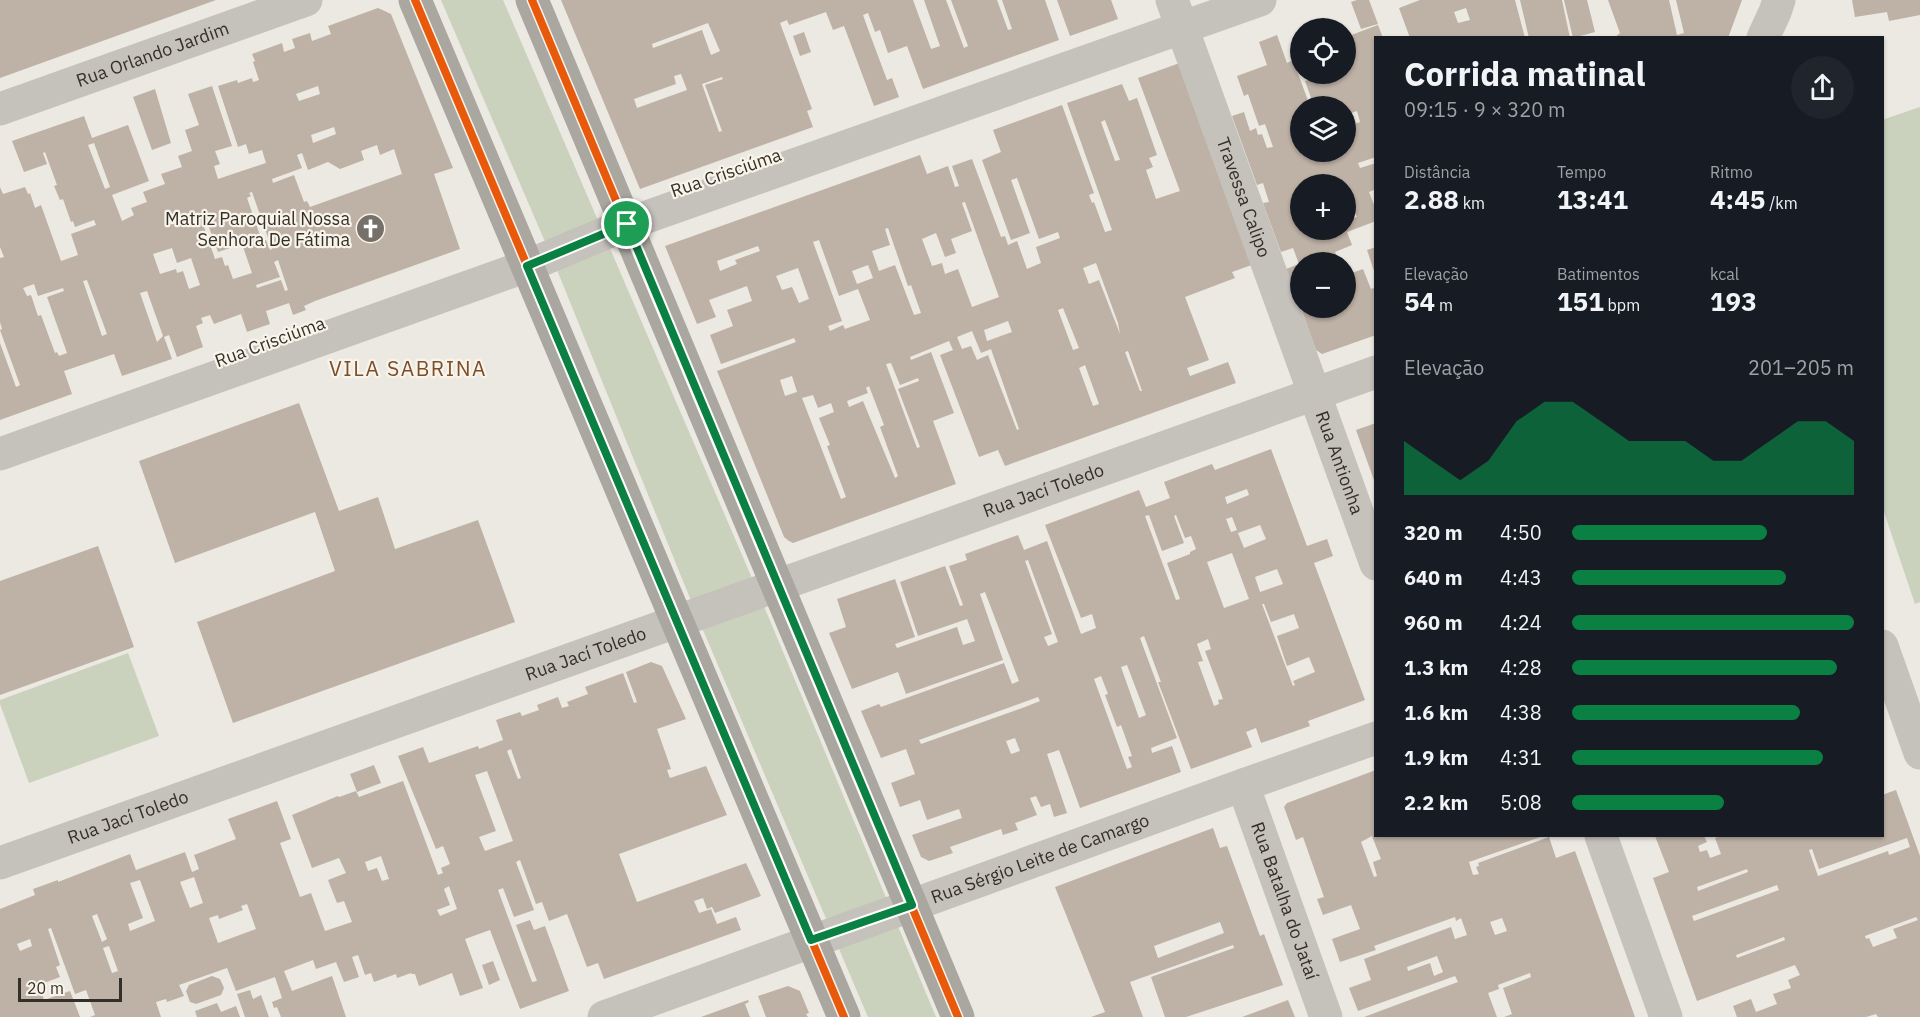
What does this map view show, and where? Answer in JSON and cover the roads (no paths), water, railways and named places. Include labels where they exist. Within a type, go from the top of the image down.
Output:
[{"type":"main road","points":[[415,0],[844,1017]]},
{"type":"main road","points":[[532,0],[958,1017]]},
{"type":"street","name":"Rua Orlando Jardim","points":[[0,109],[306,0]]},
{"type":"street","name":"Rua Crisciúma","points":[[0,454],[527,266],[627,224],[1177,14],[1260,0]]},
{"type":"street","points":[[1764,36],[1779,0]]},
{"type":"street","name":"Travessa Calipo","points":[[1177,14],[1314,394]]},
{"type":"street","name":"Rua Jací Toledo","points":[[0,863],[1374,373]]},
{"type":"street","name":"Rua Antionha","points":[[1314,394],[1374,559]]},
{"type":"street","points":[[1884,652],[1920,753]]},
{"type":"street","name":"Rua Sérgio Leite de Camargo","points":[[604,1017],[811,940],[1374,739]]},
{"type":"street","name":"Rua Batalha do Jataí","points":[[1243,784],[1326,1017]]},
{"type":"street","points":[[1601,837],[1666,1017]]},
{"type":"place","name":"Matriz Paroquial Nossa Senhora De Fátima","points":[[371,229]]},
{"type":"district","name":"VILA SABRINA","points":[[408,369]]}]
